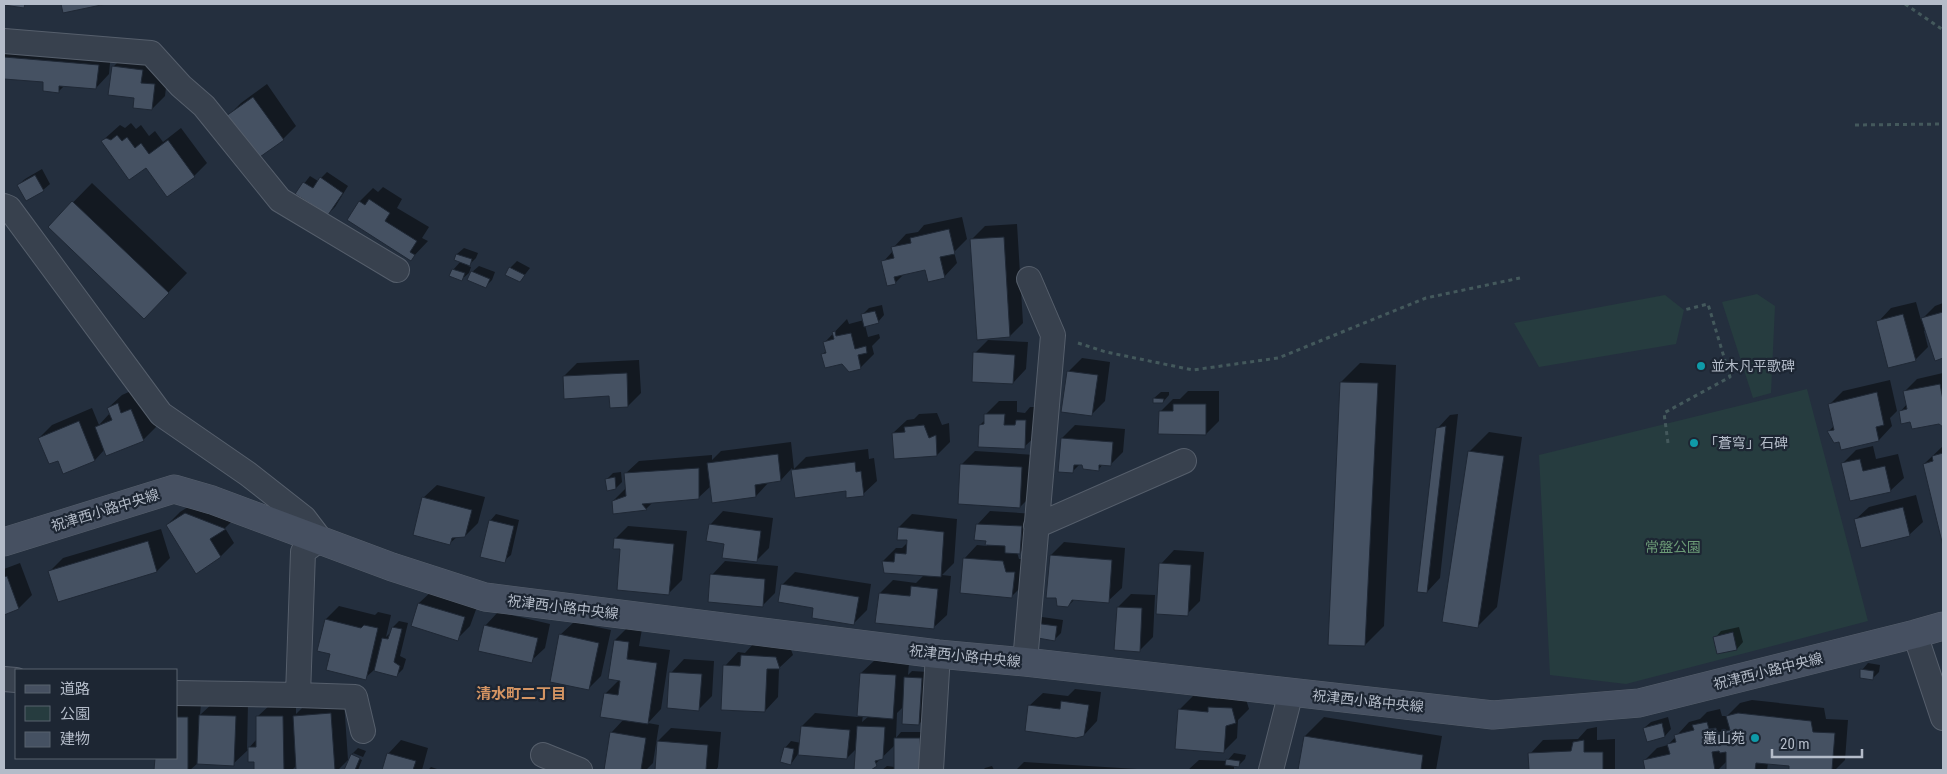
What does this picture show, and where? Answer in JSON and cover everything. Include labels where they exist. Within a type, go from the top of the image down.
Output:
[{"type":"main road","name":"祝津西小路中央線","points":[[4,542],[174,489],[212,500],[392,566],[485,596],[938,654],[1025,662],[1493,716],[1639,703],[1943,626]]},
{"type":"street","points":[[4,41],[151,53],[181,86],[204,106],[280,200],[397,270]]},
{"type":"street","points":[[4,206],[8,208],[161,414],[262,485],[304,518],[320,539],[303,552],[298,695]]},
{"type":"street","points":[[1025,662],[1053,334],[1029,279]]},
{"type":"street","points":[[1036,526],[1184,461]]},
{"type":"street","points":[[1915,634],[1943,718]]},
{"type":"street","points":[[930,770],[938,654]]},
{"type":"street","points":[[1271,770],[1291,692]]},
{"type":"street","points":[[178,694],[298,695],[354,698],[363,730]]},
{"type":"street","points":[[543,755],[580,770]]},
{"type":"path","points":[[1905,4],[1943,30]]},
{"type":"path","points":[[1856,124],[1943,124]]},
{"type":"path","points":[[1053,334],[1106,352],[1193,370],[1278,358],[1426,298],[1520,278]]},
{"type":"path","points":[[1668,443],[1664,413],[1730,377],[1708,304],[1684,310]]},
{"type":"green space","points":[[1757,294],[1775,306],[1771,393],[1753,398],[1722,302]]},
{"type":"green space","points":[[1665,295],[1684,310],[1676,344],[1539,367],[1514,323]]},
{"type":"green space","name":"常盤公園","points":[[1807,389],[1868,621],[1626,684],[1550,675],[1539,455]]},
{"type":"building","points":[[4,4],[25,4],[24,8]]},
{"type":"building","points":[[61,4],[106,4],[63,13]]},
{"type":"building","points":[[4,57],[99,65],[96,89],[59,86],[59,93],[43,91],[43,82],[4,79]]},
{"type":"building","points":[[112,66],[143,70],[141,83],[155,84],[152,110],[133,108],[134,98],[108,95]]},
{"type":"building","points":[[253,97],[284,140],[257,159],[226,116]]},
{"type":"building","points":[[117,135],[122,141],[127,137],[135,148],[141,143],[149,154],[168,140],[195,177],[167,197],[146,168],[129,180],[101,141],[106,138],[111,140]]},
{"type":"building","points":[[35,175],[44,191],[26,201],[17,185]]},
{"type":"building","points":[[320,177],[343,193],[328,215],[295,194],[303,182],[313,188]]},
{"type":"building","points":[[369,199],[390,213],[385,221],[417,241],[410,252],[415,255],[411,261],[347,220],[359,201],[365,205]]},
{"type":"building","points":[[72,201],[169,293],[144,319],[48,227]]},
{"type":"building","points":[[949,229],[955,254],[940,257],[945,278],[928,282],[925,270],[894,277],[896,284],[887,286],[881,261],[894,258],[891,247],[911,243],[910,238]]},
{"type":"building","points":[[1004,237],[1010,337],[977,340],[970,239]]},
{"type":"building","points":[[456,254],[472,259],[470,266],[454,260]]},
{"type":"building","points":[[509,267],[525,275],[520,282],[505,275]]},
{"type":"building","points":[[452,269],[465,273],[462,281],[449,276]]},
{"type":"building","points":[[471,271],[490,279],[486,288],[467,280]]},
{"type":"building","points":[[875,311],[879,323],[864,327],[861,314]]},
{"type":"building","points":[[1943,312],[1943,358],[1935,361],[1921,318]]},
{"type":"building","points":[[1903,314],[1916,361],[1888,368],[1876,321]]},
{"type":"building","points":[[835,331],[836,336],[851,333],[855,349],[866,346],[867,353],[858,355],[861,369],[849,372],[842,364],[825,368],[821,354],[826,353],[823,342],[834,339],[832,332]]},
{"type":"building","points":[[973,352],[1015,355],[1013,384],[972,382]]},
{"type":"building","points":[[1067,371],[1098,375],[1092,416],[1061,412]]},
{"type":"building","points":[[627,373],[628,407],[610,408],[609,396],[564,399],[563,376]]},
{"type":"building","points":[[1340,382],[1378,383],[1365,646],[1328,645]]},
{"type":"building","points":[[1940,384],[1943,400],[1943,427],[1939,424],[1912,429],[1910,422],[1901,424],[1899,411],[1907,409],[1903,391]]},
{"type":"building","points":[[1877,392],[1884,425],[1876,427],[1879,441],[1841,450],[1839,442],[1834,443],[1827,431],[1834,430],[1828,404]]},
{"type":"building","points":[[1153,398],[1164,399],[1163,403],[1153,403]]},
{"type":"building","points":[[118,403],[121,413],[131,409],[144,441],[106,456],[95,427],[112,420],[107,408]]},
{"type":"building","points":[[1173,404],[1206,404],[1206,435],[1158,434],[1159,411],[1173,411]]},
{"type":"building","points":[[984,414],[1005,414],[1004,425],[1015,425],[1016,420],[1026,420],[1025,449],[978,447],[979,425],[984,424]]},
{"type":"building","points":[[79,421],[95,461],[63,474],[58,461],[49,464],[38,438]]},
{"type":"building","points":[[924,425],[929,438],[936,435],[937,456],[894,459],[892,433],[905,432],[904,427]]},
{"type":"building","points":[[1446,426],[1427,593],[1417,592],[1436,428]]},
{"type":"building","points":[[1061,438],[1113,442],[1111,466],[1099,465],[1099,471],[1083,469],[1082,465],[1074,465],[1073,473],[1058,472]]},
{"type":"building","points":[[1468,451],[1504,456],[1478,628],[1442,622]]},
{"type":"building","points":[[1943,453],[1943,546],[1923,464],[1933,461],[1932,456]]},
{"type":"building","points":[[778,454],[781,481],[755,485],[756,497],[712,503],[707,463]]},
{"type":"building","points":[[1860,459],[1863,471],[1885,466],[1891,492],[1850,501],[1841,463]]},
{"type":"building","points":[[855,462],[856,472],[861,471],[864,496],[846,498],[846,491],[795,498],[791,470]]},
{"type":"building","points":[[960,464],[1022,467],[1020,508],[958,504]]},
{"type":"building","points":[[699,468],[699,499],[642,504],[647,510],[613,514],[612,501],[626,496],[624,473]]},
{"type":"building","points":[[615,477],[616,489],[607,491],[605,479]]},
{"type":"building","points":[[422,497],[472,510],[465,537],[452,538],[450,545],[413,535]]},
{"type":"building","points":[[1903,507],[1910,536],[1861,548],[1854,519]]},
{"type":"building","points":[[185,513],[226,529],[210,539],[221,557],[196,574],[166,525]]},
{"type":"building","points":[[489,520],[514,526],[505,563],[480,557]]},
{"type":"building","points":[[709,524],[761,531],[757,562],[722,558],[724,544],[706,541]]},
{"type":"building","points":[[976,524],[1022,526],[1020,554],[1005,553],[1005,546],[985,545],[986,541],[974,540]]},
{"type":"building","points":[[898,527],[944,532],[941,577],[884,573],[882,561],[894,562],[895,553],[906,554],[907,540],[897,540]]},
{"type":"building","points":[[614,538],[674,544],[669,595],[617,590],[620,549],[613,549]]},
{"type":"building","points":[[148,541],[157,572],[58,602],[48,571]]},
{"type":"building","points":[[1050,555],[1112,560],[1109,603],[1072,600],[1068,607],[1057,606],[1056,598],[1046,598]]},
{"type":"building","points":[[963,558],[1003,561],[1006,572],[1015,572],[1012,598],[960,593]]},
{"type":"building","points":[[1159,563],[1191,565],[1188,616],[1156,614]]},
{"type":"building","points":[[710,574],[765,579],[763,607],[708,602]]},
{"type":"building","points":[[7,576],[19,609],[4,615],[4,577]]},
{"type":"building","points":[[781,584],[859,597],[854,625],[812,618],[813,608],[778,602]]},
{"type":"building","points":[[911,586],[938,589],[934,629],[875,623],[879,593],[910,596]]},
{"type":"building","points":[[418,603],[465,617],[458,641],[411,626]]},
{"type":"building","points":[[1117,607],[1142,608],[1140,652],[1114,650]]},
{"type":"building","points":[[325,619],[361,628],[364,625],[378,628],[366,680],[326,670],[330,654],[317,651]]},
{"type":"building","points":[[1034,623],[1057,626],[1055,641],[1032,637]]},
{"type":"building","points":[[484,625],[538,638],[532,663],[478,651]]},
{"type":"building","points":[[392,627],[402,629],[394,662],[400,666],[397,677],[374,671],[382,638],[388,639]]},
{"type":"building","points":[[1733,632],[1737,650],[1717,654],[1713,637]]},
{"type":"building","points":[[559,634],[599,643],[589,690],[550,682]]},
{"type":"building","points":[[614,640],[629,642],[627,659],[657,663],[648,724],[600,717],[604,693],[618,695],[620,681],[608,679]]},
{"type":"building","points":[[741,655],[776,657],[780,669],[767,669],[765,712],[721,710],[723,665],[740,666]]},
{"type":"building","points":[[1860,669],[1874,671],[1873,680],[1860,678]]},
{"type":"building","points":[[669,672],[702,674],[699,711],[667,708]]},
{"type":"building","points":[[860,673],[896,675],[893,719],[857,716]]},
{"type":"building","points":[[904,677],[922,678],[919,725],[902,724]]},
{"type":"building","points":[[1061,701],[1089,705],[1084,736],[1076,738],[1025,731],[1028,705],[1060,709]]},
{"type":"building","points":[[1208,707],[1232,708],[1236,723],[1226,726],[1224,753],[1175,749],[1178,709],[1208,712]]},
{"type":"building","points":[[331,713],[335,770],[296,770],[293,716]]},
{"type":"building","name":"蕙山苑","points":[[1738,713],[1811,721],[1813,732],[1835,733],[1832,770],[1789,770],[1789,766],[1756,763],[1755,770],[1726,770],[1726,752],[1720,753],[1719,751],[1712,752],[1715,770],[1645,770],[1643,760],[1670,754],[1667,744],[1676,742],[1674,735],[1694,730],[1692,725],[1707,722],[1709,729],[1716,728],[1717,733],[1730,730],[1726,716]]},
{"type":"building","points":[[199,715],[236,716],[234,766],[197,764]]},
{"type":"building","points":[[256,716],[283,716],[284,770],[254,770],[254,762],[248,762],[248,747],[256,747]]},
{"type":"building","points":[[178,717],[188,717],[188,770],[154,770],[155,759],[178,759]]},
{"type":"building","points":[[1662,723],[1665,737],[1647,742],[1643,728]]},
{"type":"building","points":[[801,726],[850,730],[847,759],[798,755]]},
{"type":"building","points":[[857,726],[885,727],[883,759],[875,761],[877,766],[871,770],[854,770]]},
{"type":"building","points":[[610,732],[646,738],[641,770],[604,770]]},
{"type":"building","points":[[1304,736],[1423,755],[1421,770],[1298,770]]},
{"type":"building","points":[[894,738],[920,738],[921,770],[894,770]]},
{"type":"building","points":[[1584,740],[1584,752],[1603,752],[1603,770],[1529,770],[1528,753],[1571,751],[1573,742]]},
{"type":"building","points":[[657,741],[708,745],[706,770],[655,770]]},
{"type":"building","points":[[784,747],[794,749],[791,765],[780,762]]},
{"type":"building","points":[[387,753],[416,761],[413,770],[382,770]]},
{"type":"building","points":[[351,754],[360,758],[355,770],[344,770]]},
{"type":"building","points":[[1226,759],[1240,761],[1239,767],[1225,765]]},
{"type":"place","name":"並木凡平歌碑","points":[[1701,366]]},
{"type":"place","name":"「蒼穹」石碑","points":[[1694,443]]},
{"type":"place","name":"蕙山苑","points":[[1755,738]]},
{"type":"district","name":"清水町二丁目","points":[[521,694]]}]
